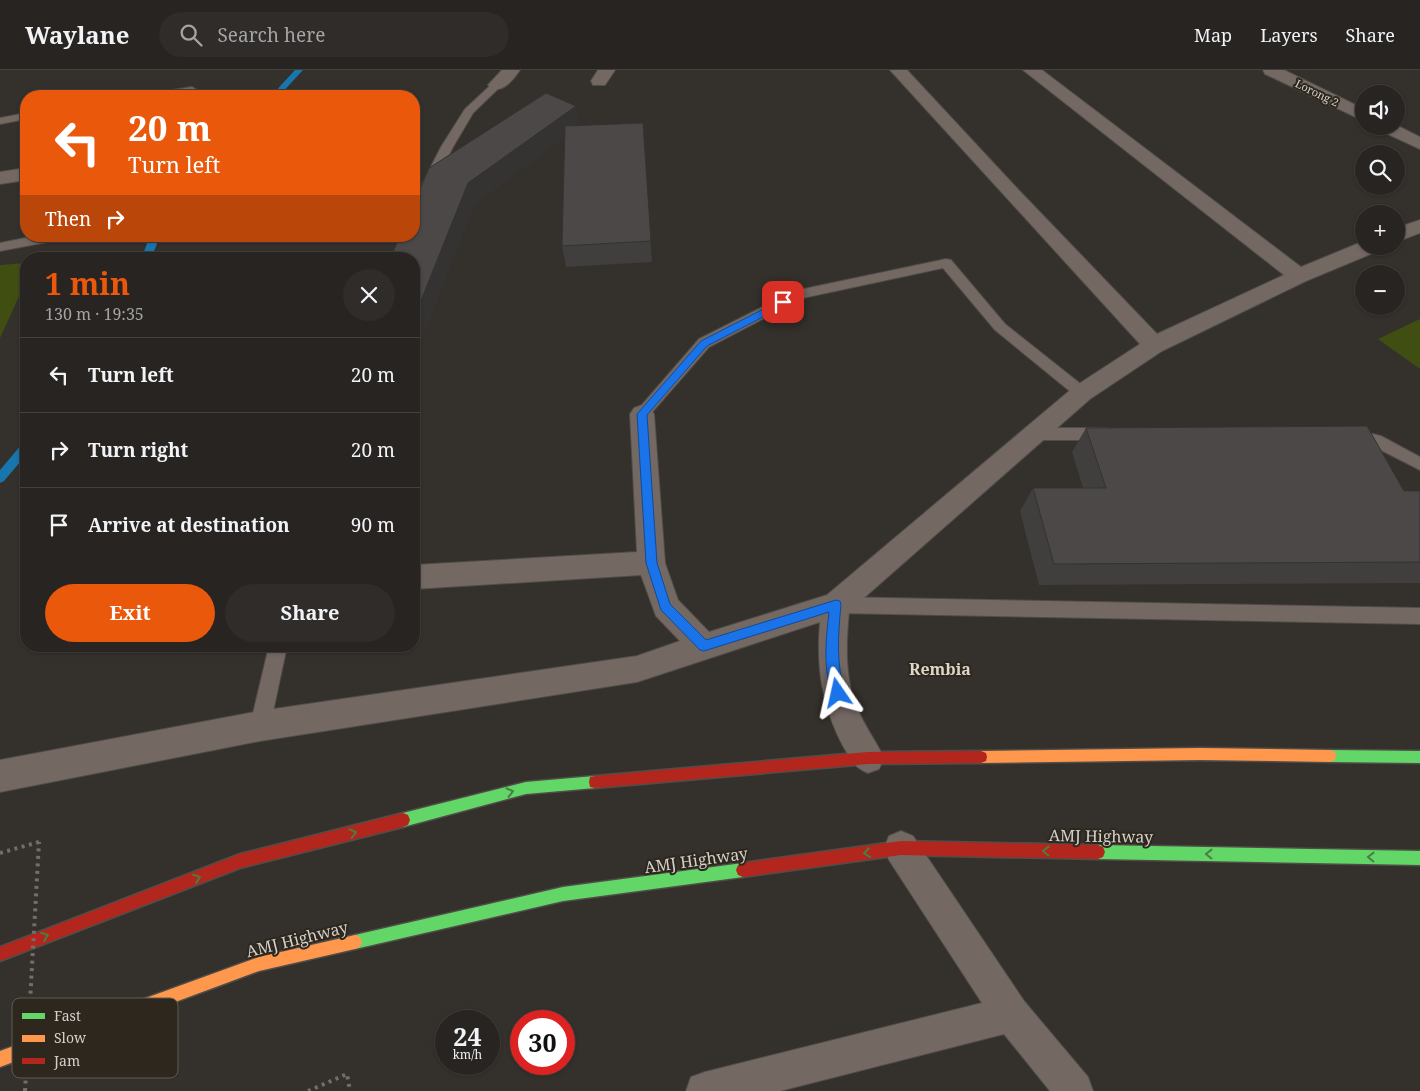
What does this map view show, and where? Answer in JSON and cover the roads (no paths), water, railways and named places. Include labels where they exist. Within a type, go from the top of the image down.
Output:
[{"type":"highway","points":[[0,954],[240,861],[526,788],[868,758],[1200,754],[1420,757]]},
{"type":"highway","name":"AMJ Highway","points":[[166,998],[259,964],[563,894],[901,848],[1420,858]]},
{"type":"highway","name":"AMJ Highway","points":[[0,1059],[12,1055]]},
{"type":"street","points":[[497,85],[512,70]]},
{"type":"street","points":[[898,70],[1154,345]]},
{"type":"street","points":[[1031,70],[1299,276]]},
{"type":"street","name":"Lorong 2","points":[[1271,70],[1355,112]]},
{"type":"street","points":[[1402,135],[1420,144]]},
{"type":"street","points":[[0,178],[20,175]]},
{"type":"street","points":[[1405,232],[1420,226]]},
{"type":"street","points":[[0,776],[260,726],[637,669],[836,605],[1082,393],[1154,345],[1299,276],[1355,253]]},
{"type":"street","points":[[642,414],[651,563],[666,607],[704,646]]},
{"type":"street","points":[[420,577],[651,563]]},
{"type":"street","points":[[836,605],[831,645],[834,680],[846,720],[868,758]]},
{"type":"street","points":[[901,848],[1011,1014],[1074,1091]]},
{"type":"street","points":[[705,1091],[1011,1014]]},
{"type":"lane","points":[[420,200],[447,147],[469,112],[497,85]]},
{"type":"lane","points":[[0,120],[20,117]]},
{"type":"lane","points":[[0,247],[26,242]]},
{"type":"lane","points":[[642,414],[704,343],[799,294],[946,263],[1000,327],[1082,393]]},
{"type":"lane","points":[[1034,434],[1122,434]]},
{"type":"lane","points":[[1336,434],[1346,434],[1375,440],[1420,464]]},
{"type":"lane","points":[[836,605],[1420,616]]},
{"type":"lane","points":[[260,726],[277,652]]},
{"type":"waterway","points":[[281,90],[299,70]]},
{"type":"waterway","points":[[149,252],[153,242]]},
{"type":"waterway","points":[[0,478],[20,454]]},
{"type":"district","name":"Rembia","points":[[940,669]]}]
